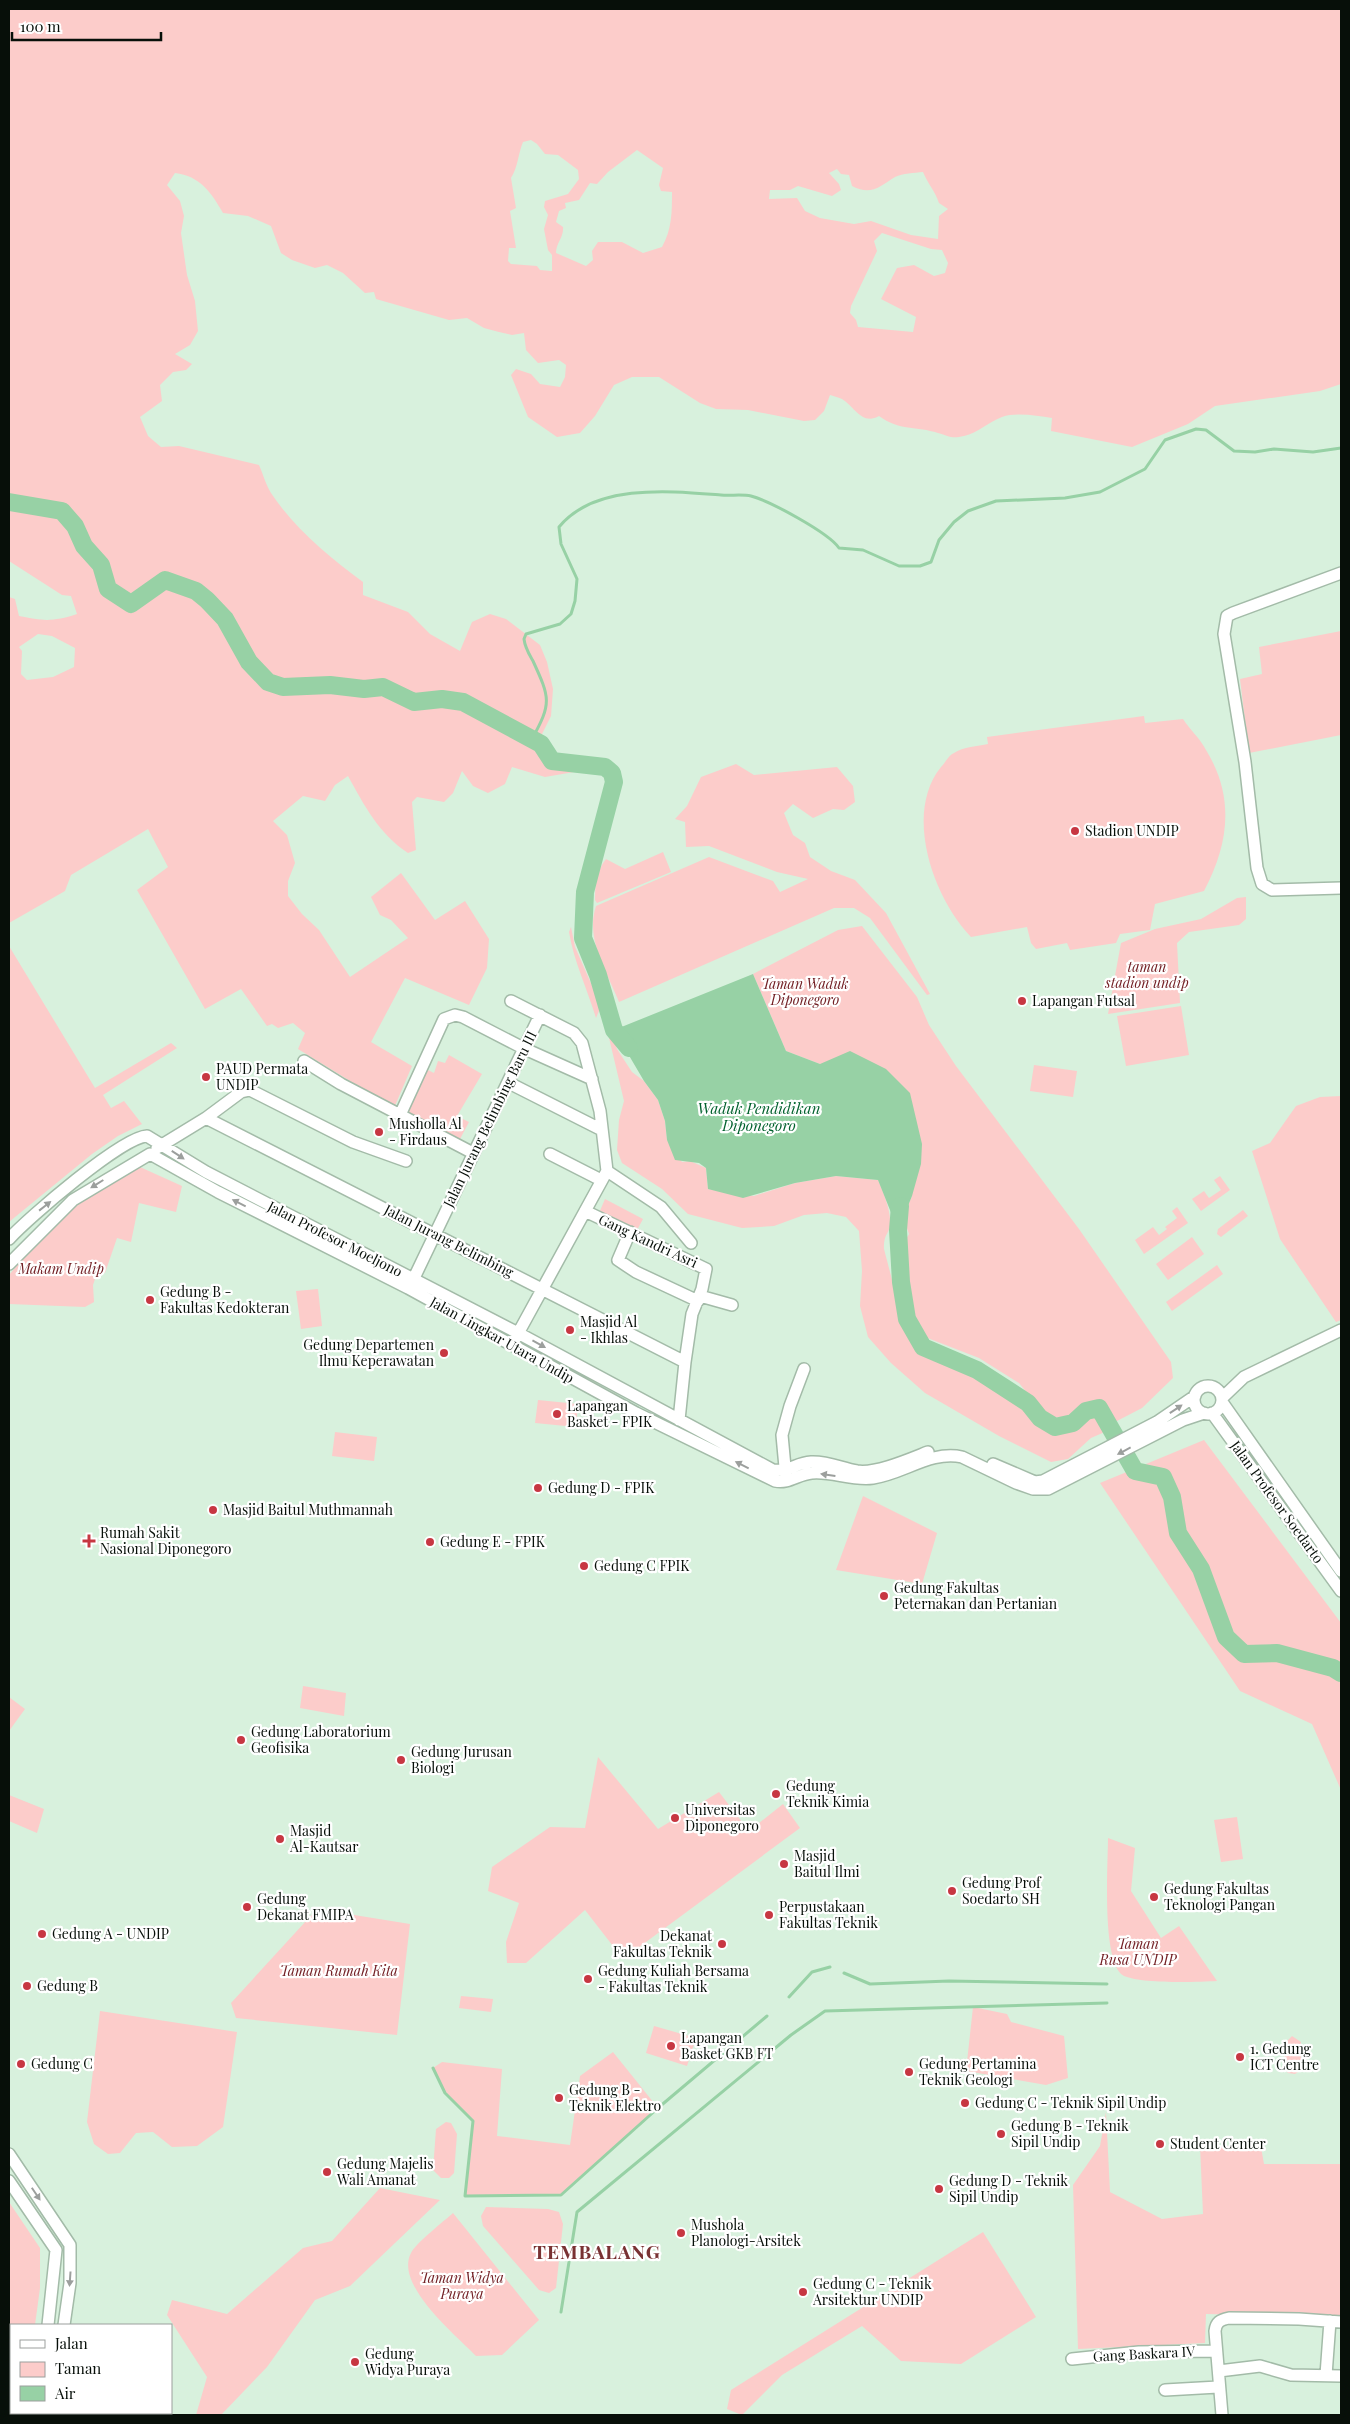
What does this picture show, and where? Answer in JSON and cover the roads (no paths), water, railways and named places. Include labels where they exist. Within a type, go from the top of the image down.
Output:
[{"type":"street","points":[[1341,574],[1227,616],[1224,634],[1245,762],[1256,868],[1262,884],[1272,890],[1341,888]]},
{"type":"street","points":[[511,1001],[578,1035],[582,1043],[600,1111],[604,1175],[541,1288],[512,1345]]},
{"type":"street","name":"Jalan Jurang Belimbing Baru III","points":[[411,1283],[473,1153],[509,1083],[540,1015]]},
{"type":"street","points":[[400,1115],[444,1019],[449,1016],[463,1017],[525,1049],[592,1079]]},
{"type":"street","points":[[304,1060],[341,1084],[473,1153]]},
{"type":"street","points":[[509,1083],[602,1130]]},
{"type":"street","points":[[9,1264],[73,1200],[206,1118],[241,1092],[250,1090],[353,1142],[406,1161]]},
{"type":"street","name":"Jalan Jurang Belimbing","points":[[206,1118],[685,1362]]},
{"type":"street","name":"Jalan Profesor Moeljono","points":[[9,1239],[22,1224],[98,1163],[124,1146],[144,1136],[150,1136],[206,1172],[411,1283],[518,1333],[679,1420]]},
{"type":"street","points":[[150,1154],[218,1192],[411,1283]]},
{"type":"street","points":[[550,1154],[604,1175],[661,1207],[691,1243]]},
{"type":"street","name":"Gang Kandri Asri","points":[[585,1211],[706,1268],[699,1299],[692,1314],[685,1362]]},
{"type":"street","points":[[630,1232],[618,1260],[636,1272],[699,1299],[732,1305]]},
{"type":"street","name":"Jalan Lingkar Utara Undip","points":[[411,1283],[512,1345],[636,1413],[775,1482],[786,1477]]},
{"type":"street","points":[[685,1362],[679,1420],[786,1477],[812,1473],[857,1475],[950,1447],[1035,1482],[1053,1482],[1162,1425],[1217,1411],[1220,1396],[1244,1377],[1341,1330]]},
{"type":"street","points":[[786,1477],[782,1434],[804,1369]]},
{"type":"street","points":[[1162,1425],[1204,1387],[1220,1396]]},
{"type":"street","points":[[1195,1396],[1196,1407],[1208,1413]]},
{"type":"street","name":"Jalan Profesor Soedarto","points":[[1220,1396],[1341,1571]]},
{"type":"street","name":"Jalan Profesor Soedarto","points":[[1208,1413],[1341,1591]]},
{"type":"street","points":[[9,2154],[70,2245],[70,2283],[64,2324]]},
{"type":"street","points":[[9,2181],[56,2250],[48,2324]]},
{"type":"street","points":[[1222,2415],[1218,2387],[1219,2371],[1215,2326],[1216,2323],[1224,2319],[1335,2321],[1326,2375]]},
{"type":"street","name":"Gang Baskara IV","points":[[1072,2359],[1139,2352],[1216,2351]]},
{"type":"street","points":[[1219,2371],[1260,2366],[1291,2375],[1341,2376]]},
{"type":"street","points":[[1165,2390],[1218,2387]]},
{"type":"water","name":"Waduk Pendidikan Diponegoro","points":[[753,974],[786,1051],[820,1064],[850,1051],[886,1069],[910,1093],[922,1144],[921,1164],[912,1196],[898,1230],[878,1180],[836,1176],[795,1183],[743,1198],[708,1189],[706,1168],[699,1163],[675,1160],[667,1140],[665,1121],[658,1100],[644,1081],[614,1030]]},
{"type":"waterway","points":[[532,739],[543,717],[546,700],[543,684],[526,648],[524,639],[526,634],[560,624],[571,614],[575,601],[577,579],[561,544],[559,527],[574,513],[592,503],[613,496],[657,492],[751,496],[798,518],[824,534],[839,548],[863,550],[899,566],[920,566],[931,562],[939,540],[954,522],[968,511],[996,501],[1065,498],[1100,492],[1145,469],[1165,440],[1196,429],[1206,430],[1234,451],[1255,452],[1274,449],[1313,452],[1341,448]]},
{"type":"waterway","points":[[9,502],[62,511],[75,526],[84,546],[101,565],[108,589],[131,604],[165,580],[196,591],[225,619],[249,662],[268,682],[283,687],[330,685],[364,689],[383,687],[414,702],[442,699],[463,702],[541,744],[552,761],[605,767],[612,773],[614,782],[585,892],[583,938],[598,975],[614,1030],[629,1048]]},
{"type":"waterway","points":[[900,1206],[898,1230],[901,1282],[907,1319],[923,1347],[977,1370],[1028,1403],[1040,1418],[1055,1427],[1073,1423],[1086,1411],[1099,1408],[1135,1471],[1163,1477],[1172,1497],[1178,1533],[1201,1569],[1226,1637],[1244,1654],[1277,1653],[1333,1668],[1341,1673]]},
{"type":"waterway","points":[[789,1997],[812,1972],[830,1967]]},
{"type":"waterway","points":[[844,1973],[870,1984],[949,1981],[1107,1984]]},
{"type":"waterway","points":[[561,2312],[577,2212],[791,2035],[825,2011],[1107,2003]]},
{"type":"waterway","points":[[433,2068],[445,2093],[473,2121],[465,2196],[561,2195],[658,2108],[767,2016]]},
{"type":"place","name":"Stadion UNDIP","points":[[1075,831]]},
{"type":"place","name":"Lapangan Futsal","points":[[1022,1001]]},
{"type":"place","name":"PAUD Permata UNDIP","points":[[206,1077]]},
{"type":"place","name":"Musholla Al - Firdaus","points":[[379,1132]]},
{"type":"place","name":"Gedung B - Fakultas Kedokteran","points":[[150,1300]]},
{"type":"place","name":"Masjid Al - Ikhlas","points":[[570,1330]]},
{"type":"place","name":"Gedung Departemen Ilmu Keperawatan","points":[[444,1353]]},
{"type":"place","name":"Lapangan Basket - FPIK","points":[[557,1414]]},
{"type":"place","name":"Gedung D - FPIK","points":[[538,1488]]},
{"type":"place","name":"Masjid Baitul Muthmannah","points":[[213,1510]]},
{"type":"place","name":"Rumah Sakit Nasional Diponegoro","points":[[89,1541]]},
{"type":"place","name":"Gedung E - FPIK","points":[[430,1542]]},
{"type":"place","name":"Gedung C FPIK","points":[[584,1566]]},
{"type":"place","name":"Gedung Fakultas Peternakan dan Pertanian","points":[[884,1596]]},
{"type":"place","name":"Gedung Laboratorium Geofisika","points":[[241,1740]]},
{"type":"place","name":"Gedung Jurusan Biologi","points":[[401,1760]]},
{"type":"place","name":"Gedung Teknik Kimia","points":[[776,1794]]},
{"type":"place","name":"Universitas Diponegoro","points":[[675,1818]]},
{"type":"place","name":"Masjid Al-Kautsar","points":[[280,1839]]},
{"type":"place","name":"Masjid Baitul Ilmi","points":[[784,1864]]},
{"type":"place","name":"Gedung Prof Soedarto SH","points":[[952,1891]]},
{"type":"place","name":"Gedung Fakultas Teknologi Pangan","points":[[1154,1897]]},
{"type":"place","name":"Gedung Dekanat FMIPA","points":[[247,1907]]},
{"type":"place","name":"Perpustakaan Fakultas Teknik","points":[[769,1915]]},
{"type":"place","name":"Gedung A - UNDIP","points":[[42,1934]]},
{"type":"place","name":"Dekanat Fakultas Teknik","points":[[722,1944]]},
{"type":"place","name":"Gedung Kuliah Bersama - Fakultas Teknik","points":[[588,1979]]},
{"type":"place","name":"Gedung B","points":[[27,1986]]},
{"type":"place","name":"Lapangan Basket GKB FT","points":[[671,2046]]},
{"type":"place","name":"1. Gedung ICT Centre","points":[[1240,2057]]},
{"type":"place","name":"Gedung C","points":[[21,2064]]},
{"type":"place","name":"Gedung Pertamina Teknik Geologi","points":[[909,2072]]},
{"type":"place","name":"Gedung B - Teknik Elektro","points":[[559,2098]]},
{"type":"place","name":"Gedung C - Teknik Sipil Undip","points":[[965,2103]]},
{"type":"place","name":"Gedung B - Teknik Sipil Undip","points":[[1001,2134]]},
{"type":"place","name":"Student Center","points":[[1160,2144]]},
{"type":"place","name":"Gedung Majelis Wali Amanat","points":[[327,2172]]},
{"type":"place","name":"Gedung D - Teknik Sipil Undip","points":[[939,2189]]},
{"type":"place","name":"Mushola Planologi-Arsitek","points":[[681,2233]]},
{"type":"place","name":"Gedung C - Teknik Arsitektur UNDIP","points":[[803,2292]]},
{"type":"place","name":"Gedung Widya Puraya","points":[[355,2362]]},
{"type":"district","name":"TEMBALANG","points":[[597,2252]]},
{"type":"park label","name":"taman stadion undip","points":[[1147,976]]},
{"type":"park label","name":"Taman Waduk Diponegoro","points":[[805,992]]},
{"type":"park label","name":"Makam Undip","points":[[61,1269]]},
{"type":"park label","name":"Taman Rusa UNDIP","points":[[1138,1952]]},
{"type":"park label","name":"Taman Rumah Kita","points":[[339,1971]]},
{"type":"park label","name":"Taman Widya Puraya","points":[[462,2286]]}]
